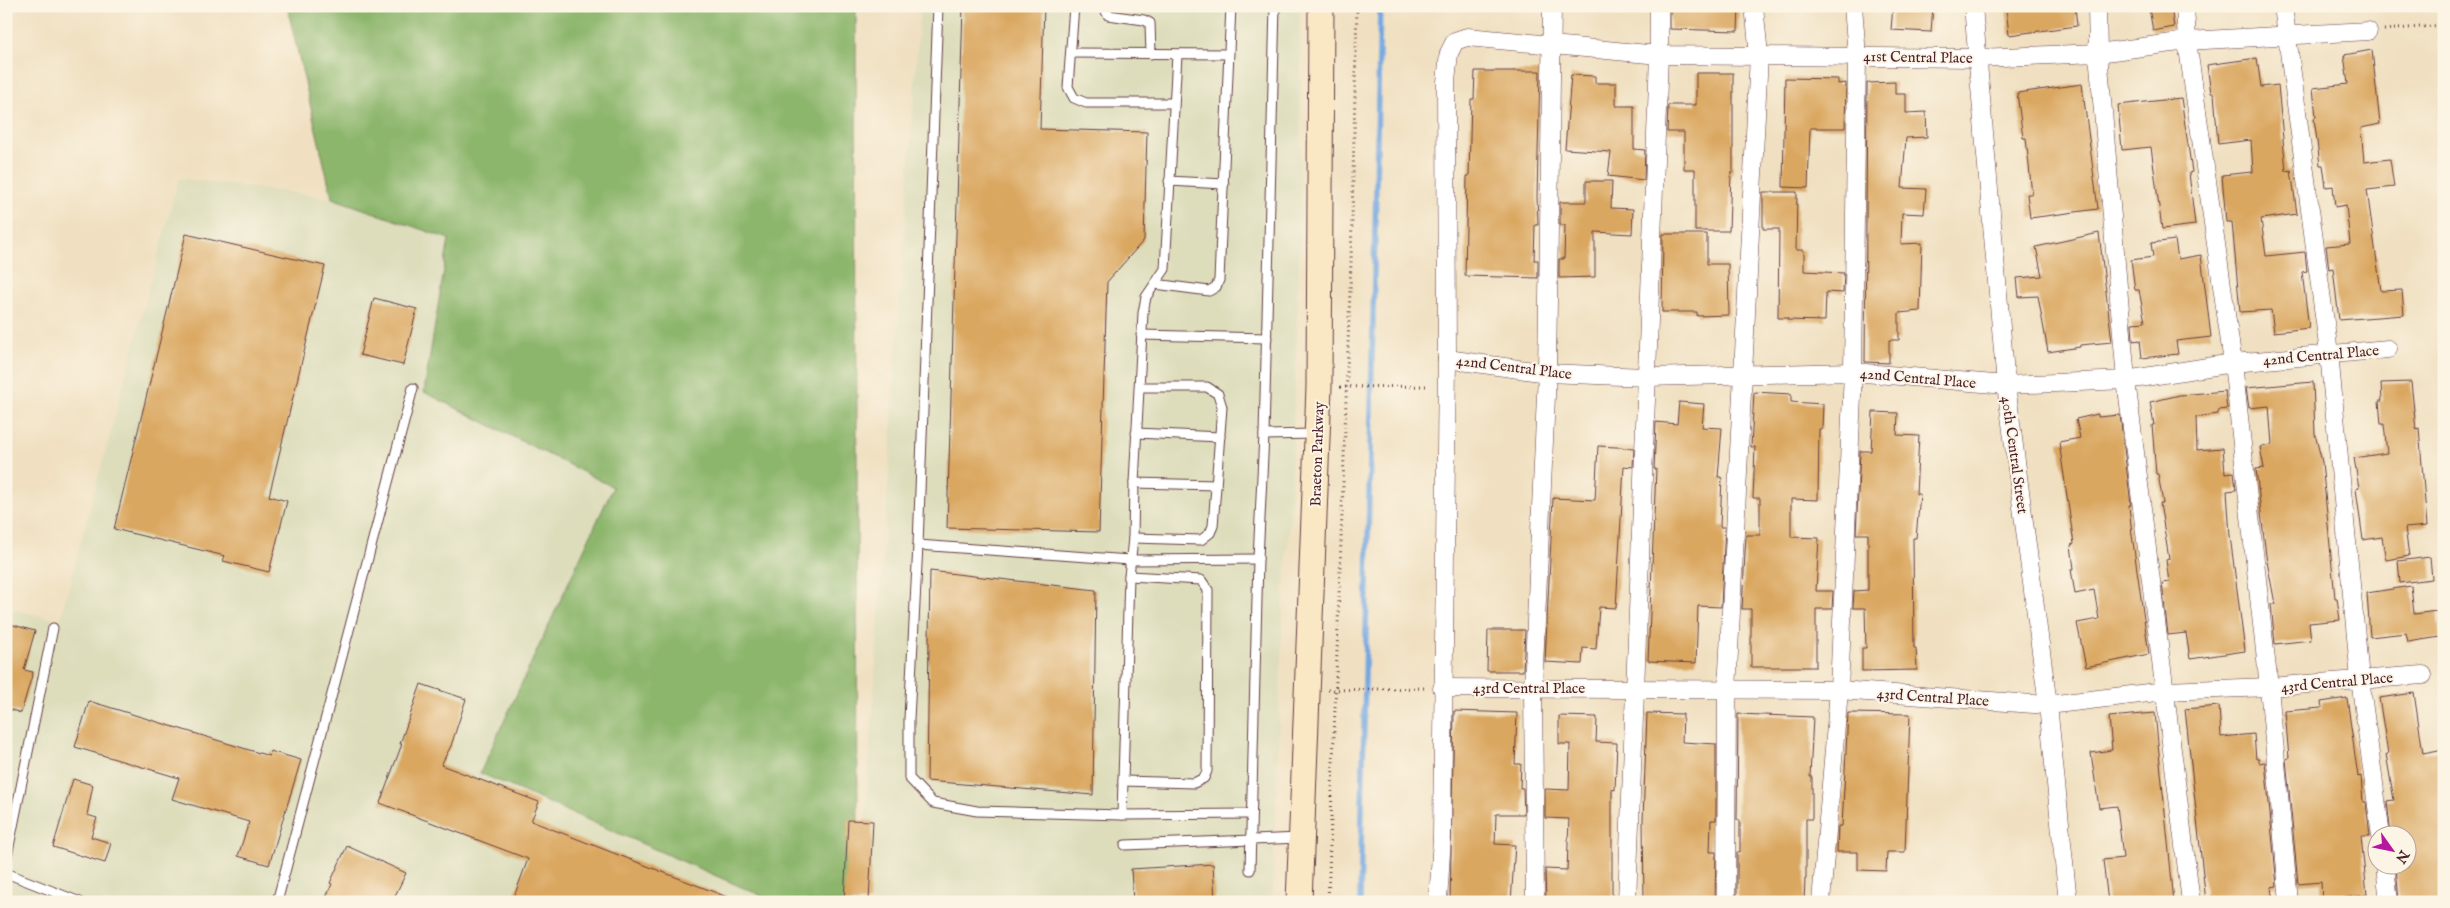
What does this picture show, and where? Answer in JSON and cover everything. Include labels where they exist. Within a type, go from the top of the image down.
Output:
[{"type":"main road","name":"Braeton Parkway","points":[[1299,902],[1318,433],[1321,6]]},
{"type":"street","points":[[1535,902],[1533,689],[1547,373],[1552,6]]},
{"type":"street","points":[[1627,902],[1659,55],[1659,6]]},
{"type":"street","points":[[1726,902],[1727,691],[1759,55],[1754,6]]},
{"type":"street","points":[[1821,902],[1839,690],[1853,372],[1857,56],[1853,6]]},
{"type":"street","name":"40th Central Street","points":[[1974,6],[2006,385],[2048,705],[2068,902]]},
{"type":"street","points":[[2097,6],[2098,53],[2126,380],[2191,902]]},
{"type":"street","points":[[2185,6],[2187,41],[2233,363],[2269,687],[2288,902]]},
{"type":"street","points":[[2283,6],[2329,353],[2360,679],[2380,826]]},
{"type":"street","name":"41st Central Place","points":[[1447,359],[1446,82],[1449,53],[1455,41],[1467,37],[1659,55],[1977,58],[2098,53],[2187,41],[2368,31]]},
{"type":"street","name":"42nd Central Place","points":[[1447,359],[1547,373],[1646,377],[1853,372],[2006,385],[2126,380],[2233,363],[2388,349]]},
{"type":"street","points":[[1438,902],[1442,837],[1442,688],[1447,359]]},
{"type":"street","name":"43rd Central Place","points":[[1442,688],[1634,688],[1727,691],[1839,690],[2048,705],[2165,691],[2269,687],[2423,675]]},
{"type":"street","points":[[2386,876],[2389,902]]},
{"type":"lane","points":[[938,6],[918,545],[909,719],[909,778],[933,803],[968,809],[1122,815],[1251,814]]},
{"type":"lane","points":[[1074,6],[1068,88],[1078,100],[1086,103],[1174,104]]},
{"type":"lane","points":[[1102,6],[1108,14],[1144,20],[1150,23],[1151,54]]},
{"type":"lane","points":[[1155,284],[1209,291],[1218,283],[1231,6]]},
{"type":"lane","points":[[1250,870],[1258,559],[1267,338],[1275,6]]},
{"type":"lane","points":[[1070,53],[1228,54]]},
{"type":"lane","points":[[1122,815],[1130,560],[1133,538],[1136,433],[1144,305],[1155,284],[1166,269],[1169,181],[1177,55]]},
{"type":"lane","points":[[1169,181],[1224,184]]},
{"type":"lane","points":[[1142,335],[1267,338]]},
{"type":"lane","points":[[1133,538],[1201,540],[1204,539],[1213,526],[1222,402],[1215,391],[1207,387],[1140,386]]},
{"type":"lane","points":[[277,902],[413,388]]},
{"type":"lane","points":[[1136,433],[1220,436]]},
{"type":"lane","points":[[1264,435],[1318,433]]},
{"type":"lane","points":[[1134,483],[1216,485]]},
{"type":"lane","points":[[918,545],[1130,560],[1258,559]]},
{"type":"lane","points":[[1123,781],[1194,783],[1204,778],[1206,771],[1208,590],[1201,580],[1130,576]]},
{"type":"lane","points":[[6,861],[53,628]]},
{"type":"lane","points":[[1125,845],[1303,838]]},
{"type":"lane","points":[[6,873],[80,902]]},
{"type":"path","points":[[1328,902],[1347,387],[1357,6]]},
{"type":"path","points":[[2368,31],[2444,25]]},
{"type":"path","points":[[1319,387],[1447,386]]},
{"type":"path","points":[[1308,690],[1442,688]]},
{"type":"shaded area","points":[[920,6],[1300,6],[1301,206],[1290,518],[1284,588],[1272,902],[860,902]]},
{"type":"shaded area","points":[[179,178],[332,198],[449,239],[424,392],[613,487],[480,773],[776,902],[6,902],[6,608],[60,620]]},
{"type":"green space","points":[[287,6],[856,6],[858,902],[776,902],[480,773],[613,487],[424,392],[449,239],[332,198]]},
{"type":"building","points":[[963,6],[1044,6],[1040,129],[1147,132],[1144,240],[1107,282],[1099,532],[947,528]]},
{"type":"building","points":[[1670,6],[1739,6],[1738,31],[1670,29]]},
{"type":"building","points":[[1893,6],[1933,6],[1931,32],[1891,30]]},
{"type":"building","points":[[2075,6],[2077,26],[2009,35],[2006,8]]},
{"type":"building","points":[[2171,6],[2174,27],[2153,31],[2149,8]]},
{"type":"building","points":[[2372,50],[2380,124],[2361,128],[2364,162],[2390,159],[2394,187],[2367,190],[2381,291],[2402,290],[2404,315],[2339,320],[2333,268],[2329,269],[2326,246],[2350,244],[2346,205],[2335,207],[2333,186],[2326,187],[2323,165],[2320,165],[2314,118],[2316,117],[2313,88],[2348,84],[2344,55]]},
{"type":"building","points":[[2257,58],[2261,87],[2278,85],[2286,171],[2291,170],[2297,214],[2261,219],[2266,256],[2305,252],[2307,271],[2302,272],[2309,328],[2274,332],[2271,310],[2240,312],[2232,222],[2226,222],[2222,175],[2253,172],[2251,140],[2218,144],[2214,93],[2211,93],[2207,65]]},
{"type":"building","points":[[1475,71],[1540,71],[1538,225],[1535,225],[1534,260],[1538,260],[1538,278],[1465,276],[1467,176],[1469,176],[1471,99],[1474,99]]},
{"type":"building","points":[[1696,73],[1733,73],[1733,173],[1731,173],[1729,231],[1695,231],[1695,169],[1684,169],[1684,132],[1667,132],[1668,105],[1696,105]]},
{"type":"building","points":[[1571,75],[1595,76],[1595,83],[1616,83],[1616,106],[1634,106],[1634,149],[1645,150],[1644,180],[1608,176],[1611,152],[1565,149]]},
{"type":"building","points":[[1785,78],[1838,79],[1838,84],[1846,83],[1845,128],[1810,128],[1808,188],[1783,187]]},
{"type":"building","points":[[1895,82],[1895,94],[1906,94],[1906,113],[1926,112],[1927,137],[1906,138],[1902,188],[1926,189],[1924,214],[1902,213],[1901,244],[1922,243],[1920,311],[1899,313],[1899,340],[1889,340],[1889,363],[1865,362],[1867,83]]},
{"type":"building","points":[[2082,84],[2098,209],[2030,218],[2027,194],[2032,194],[2026,138],[2023,138],[2017,93]]},
{"type":"building","points":[[2181,98],[2192,172],[2189,173],[2195,225],[2162,229],[2151,147],[2122,150],[2118,105]]},
{"type":"building","points":[[1586,181],[1612,181],[1611,208],[1633,209],[1632,234],[1595,232],[1595,277],[1559,278],[1559,259],[1564,259],[1565,225],[1560,225],[1560,202],[1586,202]]},
{"type":"building","points":[[1763,192],[1797,192],[1796,250],[1804,250],[1804,271],[1844,273],[1843,293],[1826,292],[1825,321],[1778,318],[1779,229],[1763,229]]},
{"type":"building","points":[[2099,233],[2112,342],[2080,345],[2080,347],[2048,352],[2038,296],[2019,297],[2017,278],[2042,276],[2036,247]]},
{"type":"building","points":[[186,234],[325,266],[269,496],[287,501],[269,572],[223,561],[225,556],[114,529]]},
{"type":"building","points":[[1663,234],[1707,234],[1707,264],[1728,264],[1729,315],[1697,316],[1697,312],[1662,312]]},
{"type":"building","points":[[2175,240],[2178,259],[2201,255],[2211,337],[2176,341],[2178,354],[2142,358],[2140,340],[2133,341],[2132,323],[2145,322],[2139,290],[2135,290],[2131,260],[2153,257],[2151,243]]},
{"type":"building","points":[[374,298],[417,309],[403,365],[360,355]]},
{"type":"building","points":[[2313,382],[2315,434],[2322,462],[2335,598],[2337,598],[2340,620],[2309,623],[2311,640],[2275,644],[2271,604],[2275,604],[2266,556],[2256,469],[2264,468],[2260,447],[2272,445],[2269,406],[2249,408],[2246,388]]},
{"type":"building","points":[[2411,382],[2416,429],[2419,428],[2427,526],[2405,528],[2409,556],[2386,560],[2382,537],[2363,540],[2356,489],[2359,488],[2354,458],[2387,453],[2384,424],[2381,424],[2379,401],[2382,401],[2381,383]]},
{"type":"building","points":[[2225,391],[2227,409],[2218,410],[2218,414],[2196,417],[2197,450],[2223,448],[2225,473],[2234,472],[2236,490],[2227,491],[2230,536],[2245,651],[2190,659],[2186,633],[2168,635],[2162,583],[2169,582],[2166,560],[2169,559],[2160,503],[2163,503],[2158,474],[2156,474],[2152,425],[2154,425],[2150,402],[2180,395]]},
{"type":"building","points":[[1754,392],[1791,394],[1791,402],[1823,404],[1822,429],[1819,429],[1818,500],[1791,499],[1791,537],[1819,538],[1816,591],[1833,591],[1832,609],[1816,609],[1816,667],[1751,667],[1751,609],[1742,609],[1746,535],[1760,535],[1760,498],[1753,498],[1755,447],[1751,447]]},
{"type":"building","points":[[1679,402],[1704,404],[1702,427],[1722,428],[1718,477],[1722,477],[1720,527],[1725,527],[1721,607],[1698,606],[1696,663],[1648,661],[1656,469],[1654,469],[1656,422],[1677,424]]},
{"type":"building","points":[[1873,412],[1898,413],[1897,435],[1919,436],[1916,494],[1920,494],[1916,538],[1913,538],[1914,648],[1916,648],[1917,670],[1862,671],[1862,648],[1866,648],[1865,608],[1853,608],[1854,591],[1868,590],[1868,534],[1856,534],[1860,451],[1871,451]]},
{"type":"building","points":[[2098,414],[2098,417],[2120,415],[2131,505],[2129,505],[2132,535],[2149,654],[2086,667],[2077,623],[2099,619],[2094,590],[2075,594],[2071,569],[2074,569],[2071,545],[2074,544],[2059,442],[2080,438],[2076,419]]},
{"type":"building","points":[[1598,446],[1634,448],[1633,467],[1624,466],[1616,608],[1599,607],[1596,649],[1583,648],[1582,664],[1545,662],[1553,498],[1595,500]]},
{"type":"building","points":[[2430,557],[2432,579],[2400,583],[2398,561]]},
{"type":"building","points":[[930,571],[1096,590],[1093,795],[927,781]]},
{"type":"building","points":[[2411,586],[2414,614],[2437,611],[2440,637],[2408,642],[2406,633],[2370,637],[2367,593]]},
{"type":"building","points":[[6,623],[35,631],[24,670],[33,672],[21,713],[6,708]]},
{"type":"building","points":[[1488,630],[1525,630],[1523,671],[1487,671]]},
{"type":"building","points":[[421,684],[466,699],[451,746],[441,765],[539,802],[531,821],[740,902],[512,902],[528,859],[380,803],[402,744],[400,744]]},
{"type":"building","points":[[2414,693],[2423,753],[2444,749],[2444,902],[2399,902],[2397,876],[2418,876],[2418,826],[2390,826],[2387,801],[2394,800],[2379,698]]},
{"type":"building","points":[[2347,698],[2358,777],[2361,776],[2363,802],[2366,802],[2369,826],[2368,836],[2361,836],[2367,895],[2322,900],[2321,882],[2298,884],[2286,759],[2289,758],[2285,711],[2322,708],[2321,702]]},
{"type":"building","points":[[89,701],[269,756],[270,751],[301,760],[269,865],[238,856],[249,822],[172,799],[179,778],[75,747]]},
{"type":"building","points":[[2219,706],[2221,737],[2254,734],[2256,759],[2259,759],[2259,763],[2265,762],[2277,886],[2271,887],[2273,902],[2206,902],[2185,709]]},
{"type":"building","points":[[1454,711],[1517,713],[1515,764],[1521,764],[1520,788],[1523,788],[1524,814],[1496,814],[1495,844],[1515,845],[1511,902],[1450,902]]},
{"type":"building","points":[[1647,713],[1683,714],[1682,742],[1716,744],[1716,820],[1711,820],[1710,852],[1716,852],[1715,902],[1644,902],[1643,820]]},
{"type":"building","points":[[1848,713],[1910,714],[1905,852],[1887,852],[1886,871],[1858,870],[1858,852],[1837,852],[1838,826],[1842,826]]},
{"type":"building","points":[[2155,713],[2174,902],[2108,902],[2103,860],[2123,858],[2117,806],[2099,808],[2091,753],[2112,750],[2109,717]]},
{"type":"building","points":[[1738,714],[1813,717],[1810,777],[1812,777],[1812,819],[1806,819],[1804,902],[1737,902],[1737,852],[1740,852],[1740,820],[1737,820]]},
{"type":"building","points":[[1559,716],[1597,717],[1596,742],[1617,743],[1615,790],[1612,789],[1612,902],[1546,902],[1545,869],[1567,870],[1569,819],[1545,818],[1545,789],[1569,790],[1570,744],[1559,744]]},
{"type":"building","points":[[73,779],[93,785],[87,815],[97,818],[91,837],[111,843],[105,863],[53,847]]},
{"type":"building","points":[[848,820],[873,821],[869,902],[844,902]]},
{"type":"building","points":[[347,846],[406,873],[392,902],[324,902],[332,884],[330,883]]},
{"type":"building","points":[[1213,864],[1215,902],[1133,902],[1131,869]]},
{"type":"waterway","points":[[1360,902],[1380,6]]}]
